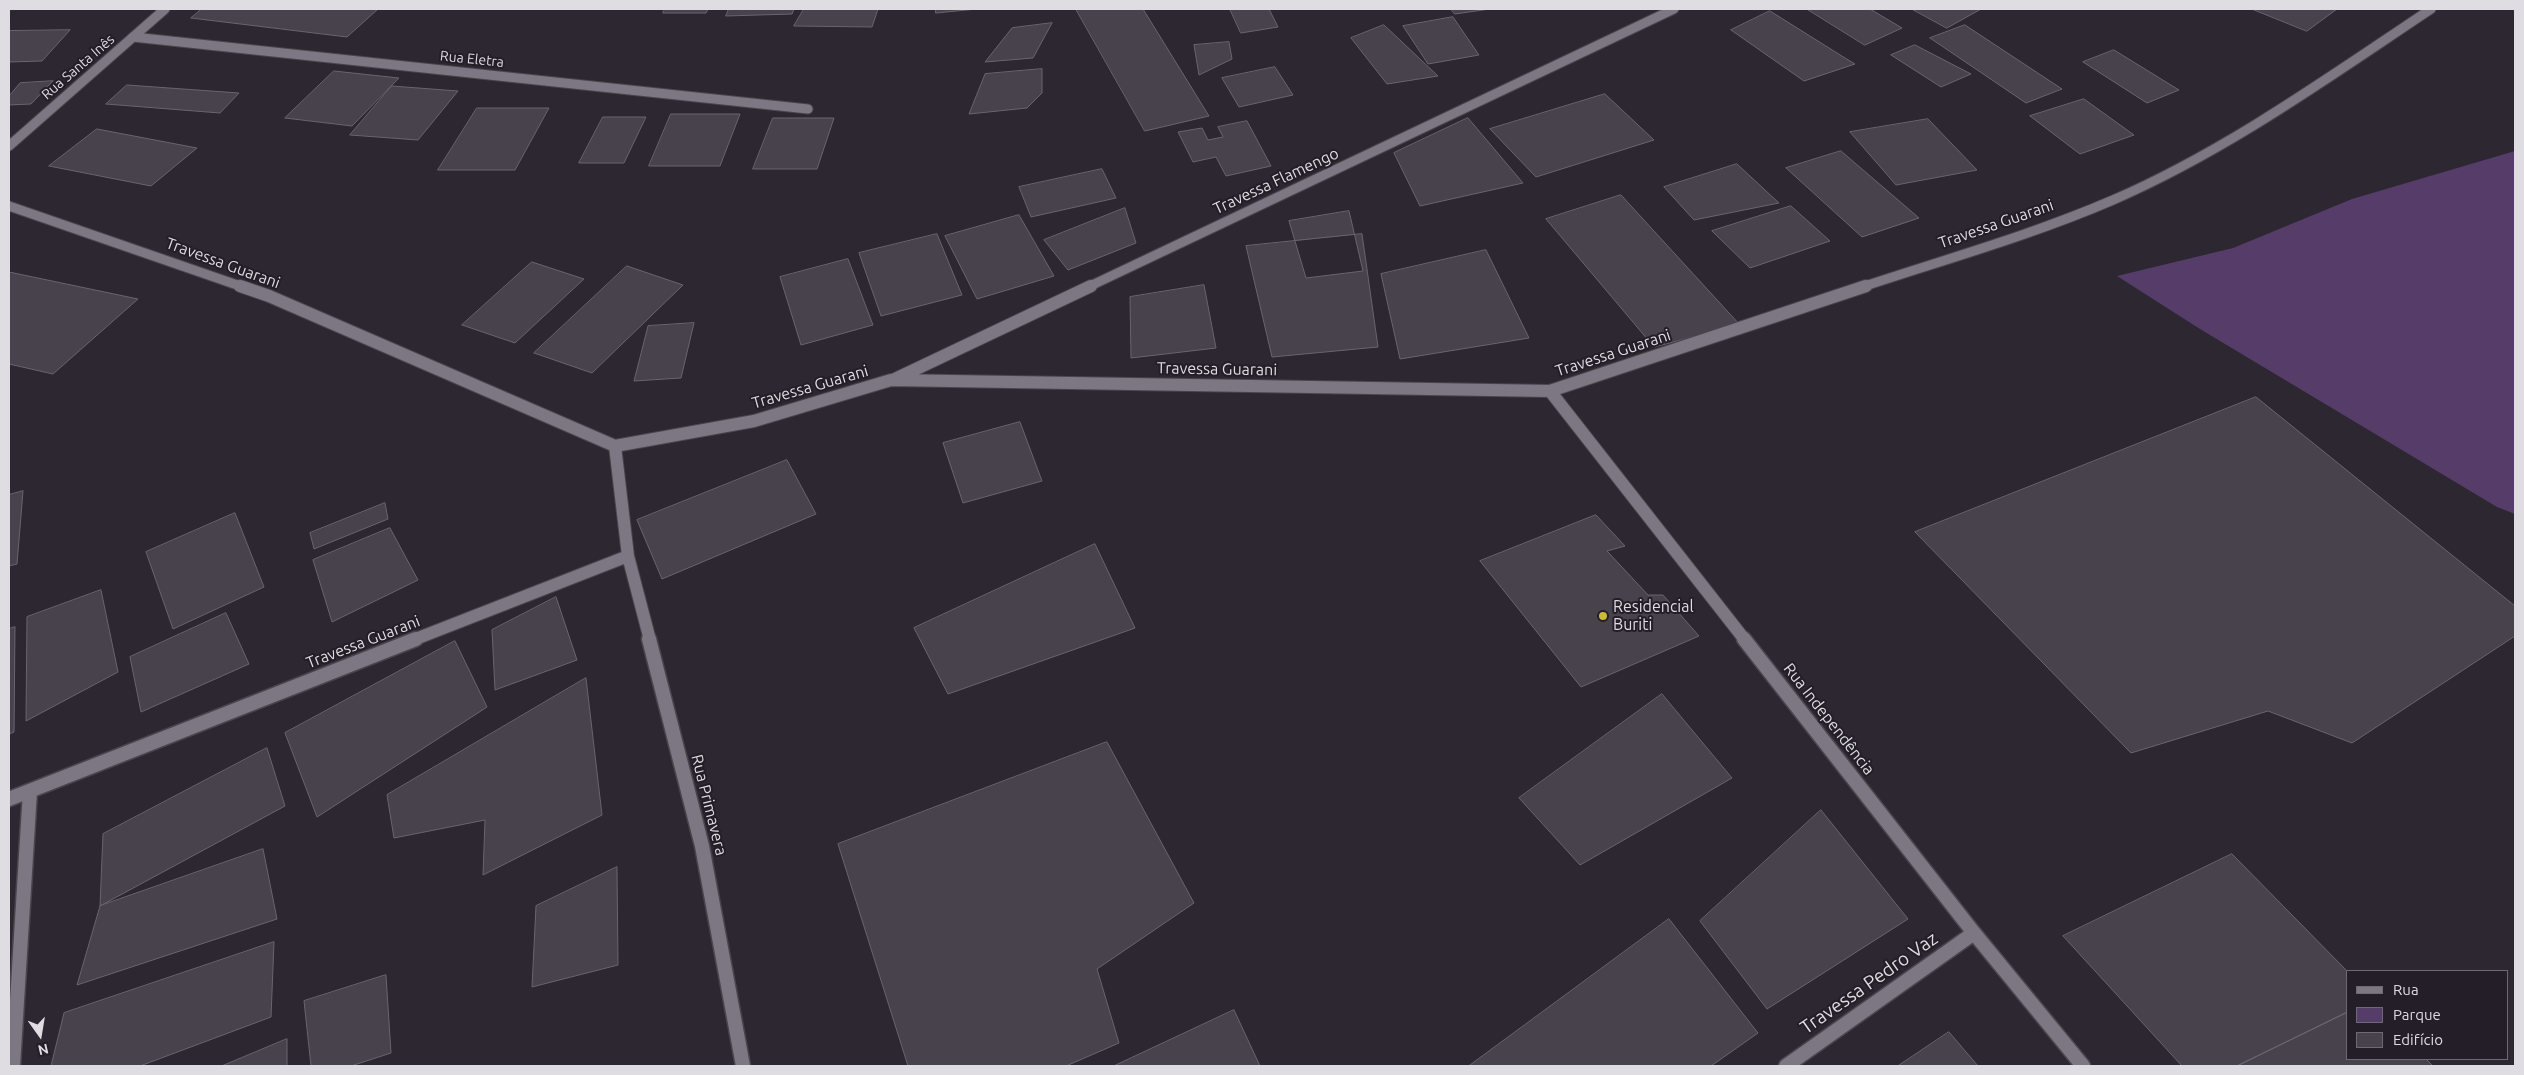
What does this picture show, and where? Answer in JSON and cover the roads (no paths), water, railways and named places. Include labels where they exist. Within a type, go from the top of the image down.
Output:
[{"type":"street","name":"Rua Santa Inês","points":[[9,146],[165,9]]},
{"type":"street","name":"Travessa Flamengo","points":[[891,380],[1674,9]]},
{"type":"street","name":"Travessa Guarani","points":[[9,206],[269,296],[615,446],[754,421],[891,380],[1550,391],[2010,238],[2113,200],[2190,161],[2289,104],[2431,9]]},
{"type":"street","name":"Rua Eletra","points":[[133,37],[808,109]]},
{"type":"street","name":"Rua Independência","points":[[1550,391],[1974,932],[2083,1066]]},
{"type":"street","points":[[615,446],[628,556]]},
{"type":"street","name":"Travessa Guarani","points":[[9,799],[628,556]]},
{"type":"street","name":"Rua Primavera","points":[[628,556],[702,846],[743,1066]]},
{"type":"street","points":[[13,1066],[30,791]]},
{"type":"street","name":"Travessa Pedro Vaz","points":[[1786,1066],[1974,932]]},
{"type":"place","name":"Residencial Buriti","points":[[1603,616]]}]
